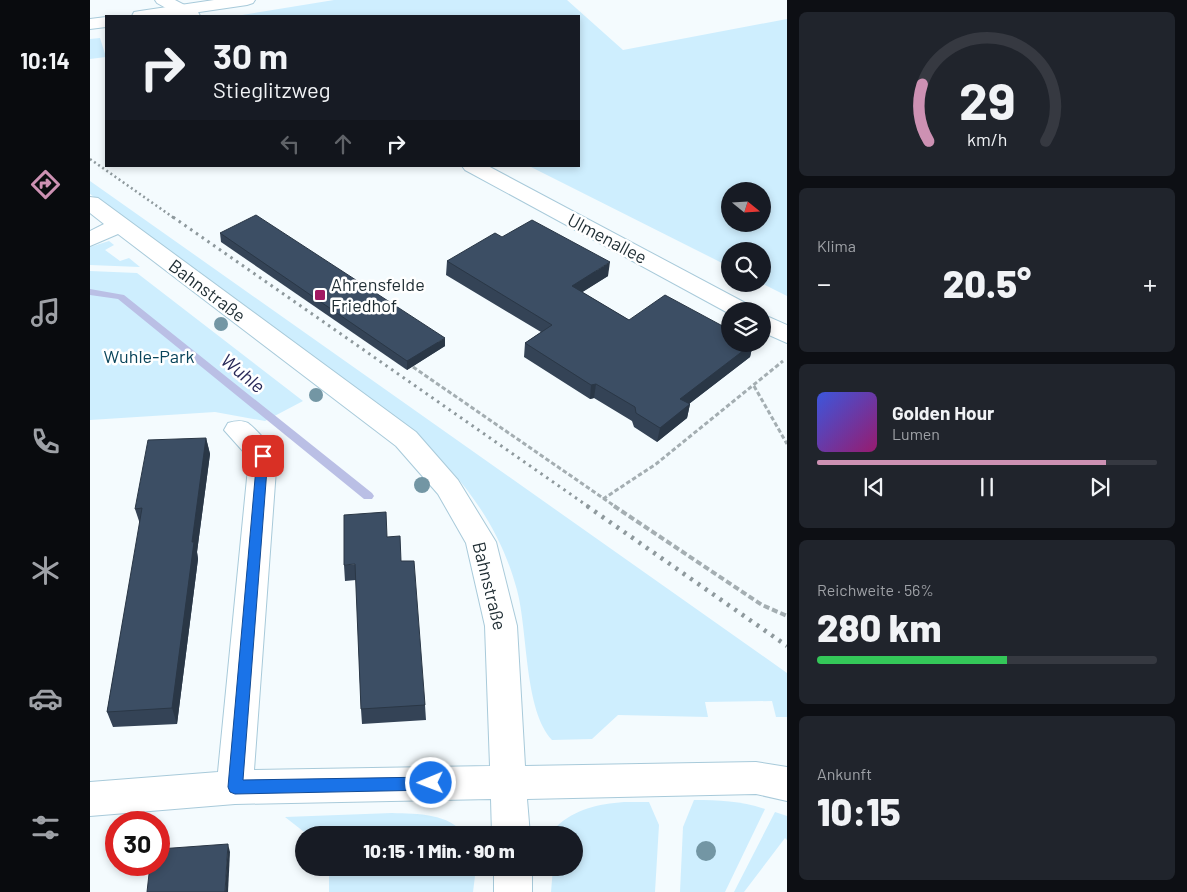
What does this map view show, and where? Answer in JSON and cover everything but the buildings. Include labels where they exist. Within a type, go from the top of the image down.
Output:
[{"type":"street","points":[[163,0],[186,13]]},
{"type":"street","points":[[155,15],[186,13],[247,0]]},
{"type":"street","points":[[90,24],[105,22]]},
{"type":"street","name":"Ulmenallee","points":[[474,167],[725,302]]},
{"type":"street","name":"Bahnstraße","points":[[90,203],[406,439],[448,488],[481,542],[501,626],[512,826]]},
{"type":"street","points":[[90,239],[120,225]]},
{"type":"street","points":[[771,327],[787,335]]},
{"type":"street","points":[[235,787],[263,456],[238,430]]},
{"type":"street","points":[[90,799],[235,787],[510,782],[552,784],[756,778],[787,784]]},
{"type":"street","points":[[513,876],[513,892]]},
{"type":"path","points":[[603,499],[656,464],[787,358]]},
{"type":"path","points":[[412,367],[603,499],[762,605],[787,616]]},
{"type":"path","points":[[754,386],[787,444]]},
{"type":"green space","points":[[334,0],[567,0],[623,50],[787,19],[787,296],[771,288],[771,242],[721,242],[721,262],[531,167],[580,167],[580,15],[242,15]]},
{"type":"green space","points":[[100,38],[105,57],[90,59],[90,39]]},
{"type":"green space","points":[[90,181],[787,673],[787,717],[776,717],[772,701],[705,702],[708,717],[618,715],[592,739],[552,740],[543,727],[536,710],[528,669],[521,607],[510,567],[489,523],[463,484],[412,432],[90,194]]},
{"type":"green space","points":[[109,241],[114,245],[105,250],[120,261],[129,258],[140,267],[90,265],[90,247]]},
{"type":"green space","name":"Wuhle-Park","points":[[90,271],[137,273],[303,401],[265,421],[215,412],[90,420]]},
{"type":"green space","points":[[694,800],[730,801],[765,809],[725,892],[680,892],[683,827]]},
{"type":"green space","points":[[649,802],[659,825],[655,892],[551,892],[552,876],[583,876],[583,826],[557,826],[579,812],[605,804]]},
{"type":"green space","points":[[775,812],[787,816],[787,840],[785,838],[744,892],[734,892]]},
{"type":"green space","points":[[392,813],[432,816],[450,822],[455,826],[296,826],[285,817]]},
{"type":"green space","points":[[329,876],[475,876],[473,892],[329,892]]},
{"type":"waterway","name":"Wuhle","points":[[90,292],[121,297],[368,496]]},
{"type":"railway","points":[[90,159],[174,218]]},
{"type":"railway","points":[[173,217],[589,507]]},
{"type":"railway","points":[[587,506],[787,646]]},
{"type":"place","name":"Ahrensfelde Friedhof","points":[[320,295]]},
{"type":"route","points":[[263,456],[235,787],[431,783]]}]
